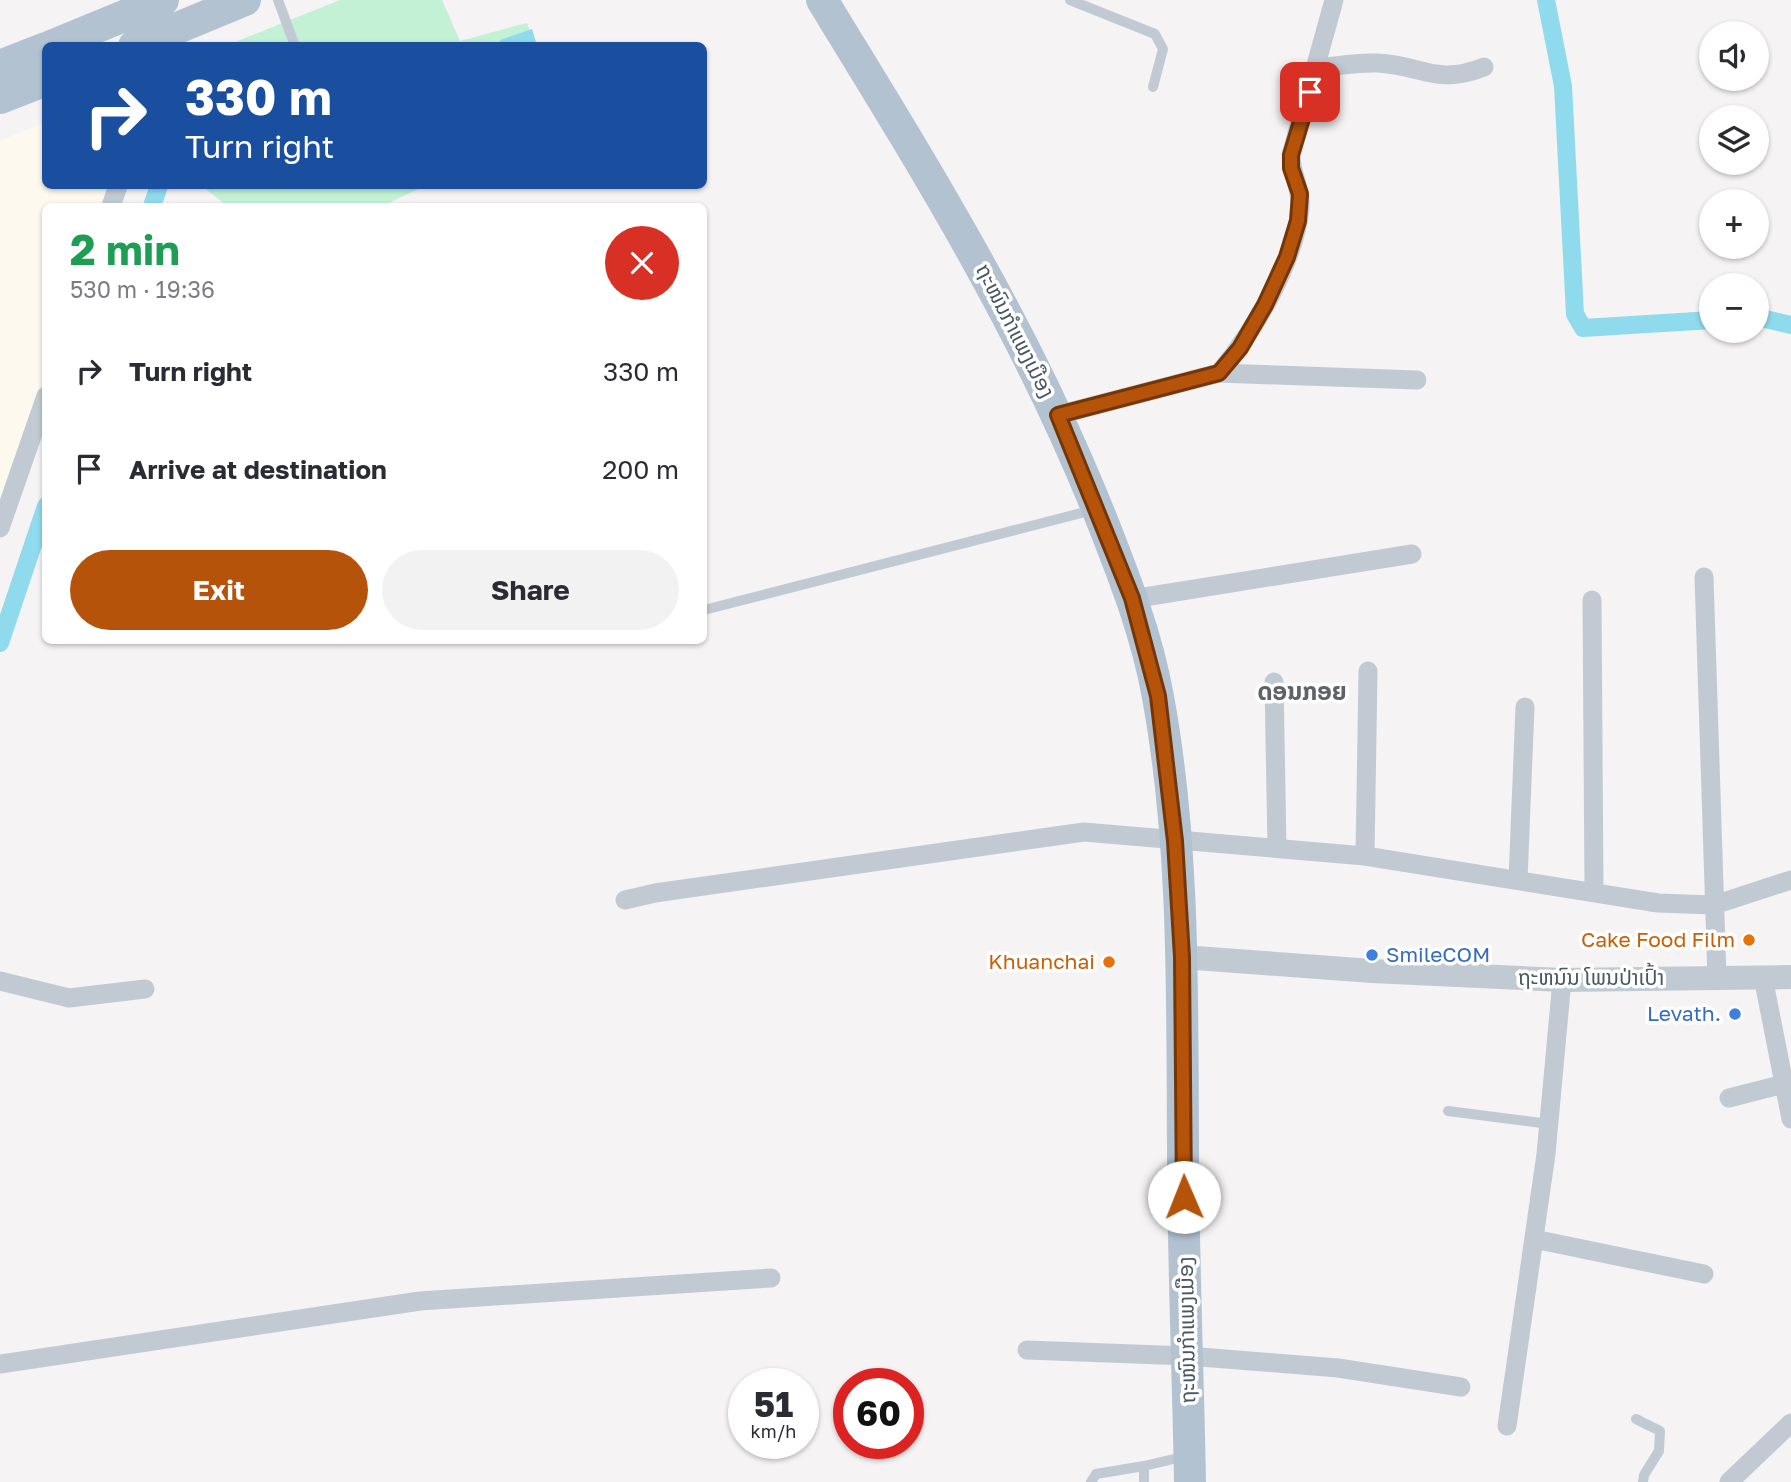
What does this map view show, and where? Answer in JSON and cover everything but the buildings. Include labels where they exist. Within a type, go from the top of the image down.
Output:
[{"type":"main road","points":[[61,42],[163,0]]},
{"type":"main road","points":[[152,42],[171,38],[246,0]]},
{"type":"main road","name":"ຖະໜົນກຳແພງເມືອງ","points":[[822,0],[1001,299],[1058,415],[1132,598],[1158,696],[1175,841],[1182,957],[1190,1469]]},
{"type":"main road","points":[[0,66],[42,50]]},
{"type":"main road","points":[[0,98],[42,82]]},
{"type":"street","points":[[1219,373],[1240,348],[1265,305],[1287,257],[1300,208],[1300,194],[1291,168],[1291,155],[1318,68],[1334,0]]},
{"type":"street","points":[[1318,68],[1378,63],[1429,75],[1469,73],[1484,68]]},
{"type":"street","points":[[1058,415],[1219,373],[1417,380]]},
{"type":"street","points":[[0,528],[42,407]]},
{"type":"street","points":[[1132,598],[1412,554]]},
{"type":"street","points":[[1704,577],[1717,978]]},
{"type":"street","points":[[1592,600],[1594,891]]},
{"type":"street","points":[[1365,856],[1368,671]]},
{"type":"street","points":[[1274,682],[1277,848]]},
{"type":"street","points":[[1518,880],[1525,707]]},
{"type":"street","points":[[625,900],[655,893],[1084,832],[1365,856],[1658,903],[1714,905],[1791,880]]},
{"type":"street","name":"ຖະຫນົນ ໂພນປ່າເປົ້າ","points":[[1182,957],[1371,971],[1562,980],[1791,976]]},
{"type":"street","points":[[1763,977],[1791,1119]]},
{"type":"street","points":[[1507,1426],[1549,1124],[1562,980]]},
{"type":"street","points":[[0,981],[69,998],[145,989]]},
{"type":"street","points":[[1729,1098],[1784,1084]]},
{"type":"street","points":[[1534,1238],[1704,1274]]},
{"type":"street","points":[[0,1364],[420,1301],[771,1278]]},
{"type":"street","points":[[1027,1350],[1188,1356],[1338,1368],[1461,1387]]},
{"type":"street","points":[[1729,1482],[1791,1423]]},
{"type":"lane","points":[[278,0],[294,42]]},
{"type":"lane","points":[[1070,0],[1155,34],[1164,49],[1153,87]]},
{"type":"lane","points":[[707,609],[1097,509]]},
{"type":"lane","points":[[1448,1111],[1549,1124]]},
{"type":"lane","points":[[1636,1419],[1660,1431],[1661,1439],[1643,1482]]},
{"type":"lane","points":[[1144,1466],[1144,1482]]},
{"type":"lane","points":[[1091,1482],[1096,1474],[1144,1466],[1190,1469]]},
{"type":"shaded area","points":[[42,123],[42,189],[108,189],[103,203],[42,203],[42,386],[0,514],[0,141]]},
{"type":"green space","points":[[340,0],[442,0],[460,41],[527,23],[535,42],[235,42]]},
{"type":"green space","points":[[206,189],[419,189],[388,203],[223,203]]},
{"type":"water","points":[[532,29],[536,42],[500,42]]},
{"type":"waterway","points":[[1546,0],[1563,86],[1575,314],[1583,328],[1699,321]]},
{"type":"waterway","points":[[153,203],[158,189]]},
{"type":"waterway","points":[[1769,320],[1791,325]]},
{"type":"waterway","points":[[0,643],[42,518]]},
{"type":"place","name":"Cake Food Film","points":[[1749,940]]},
{"type":"place","name":"SmileCOM","points":[[1372,955]]},
{"type":"place","name":"Khuanchai","points":[[1109,962]]},
{"type":"place","name":"Levath.","points":[[1735,1014]]},
{"type":"district","name":"ດອນກອຍ","points":[[1302,692]]},
{"type":"route","points":[[1184,1197],[1182,957],[1175,841],[1158,696],[1132,598],[1058,415],[1219,373],[1240,348],[1265,305],[1287,257],[1298,221],[1300,194],[1291,168],[1291,155],[1310,92]]}]
